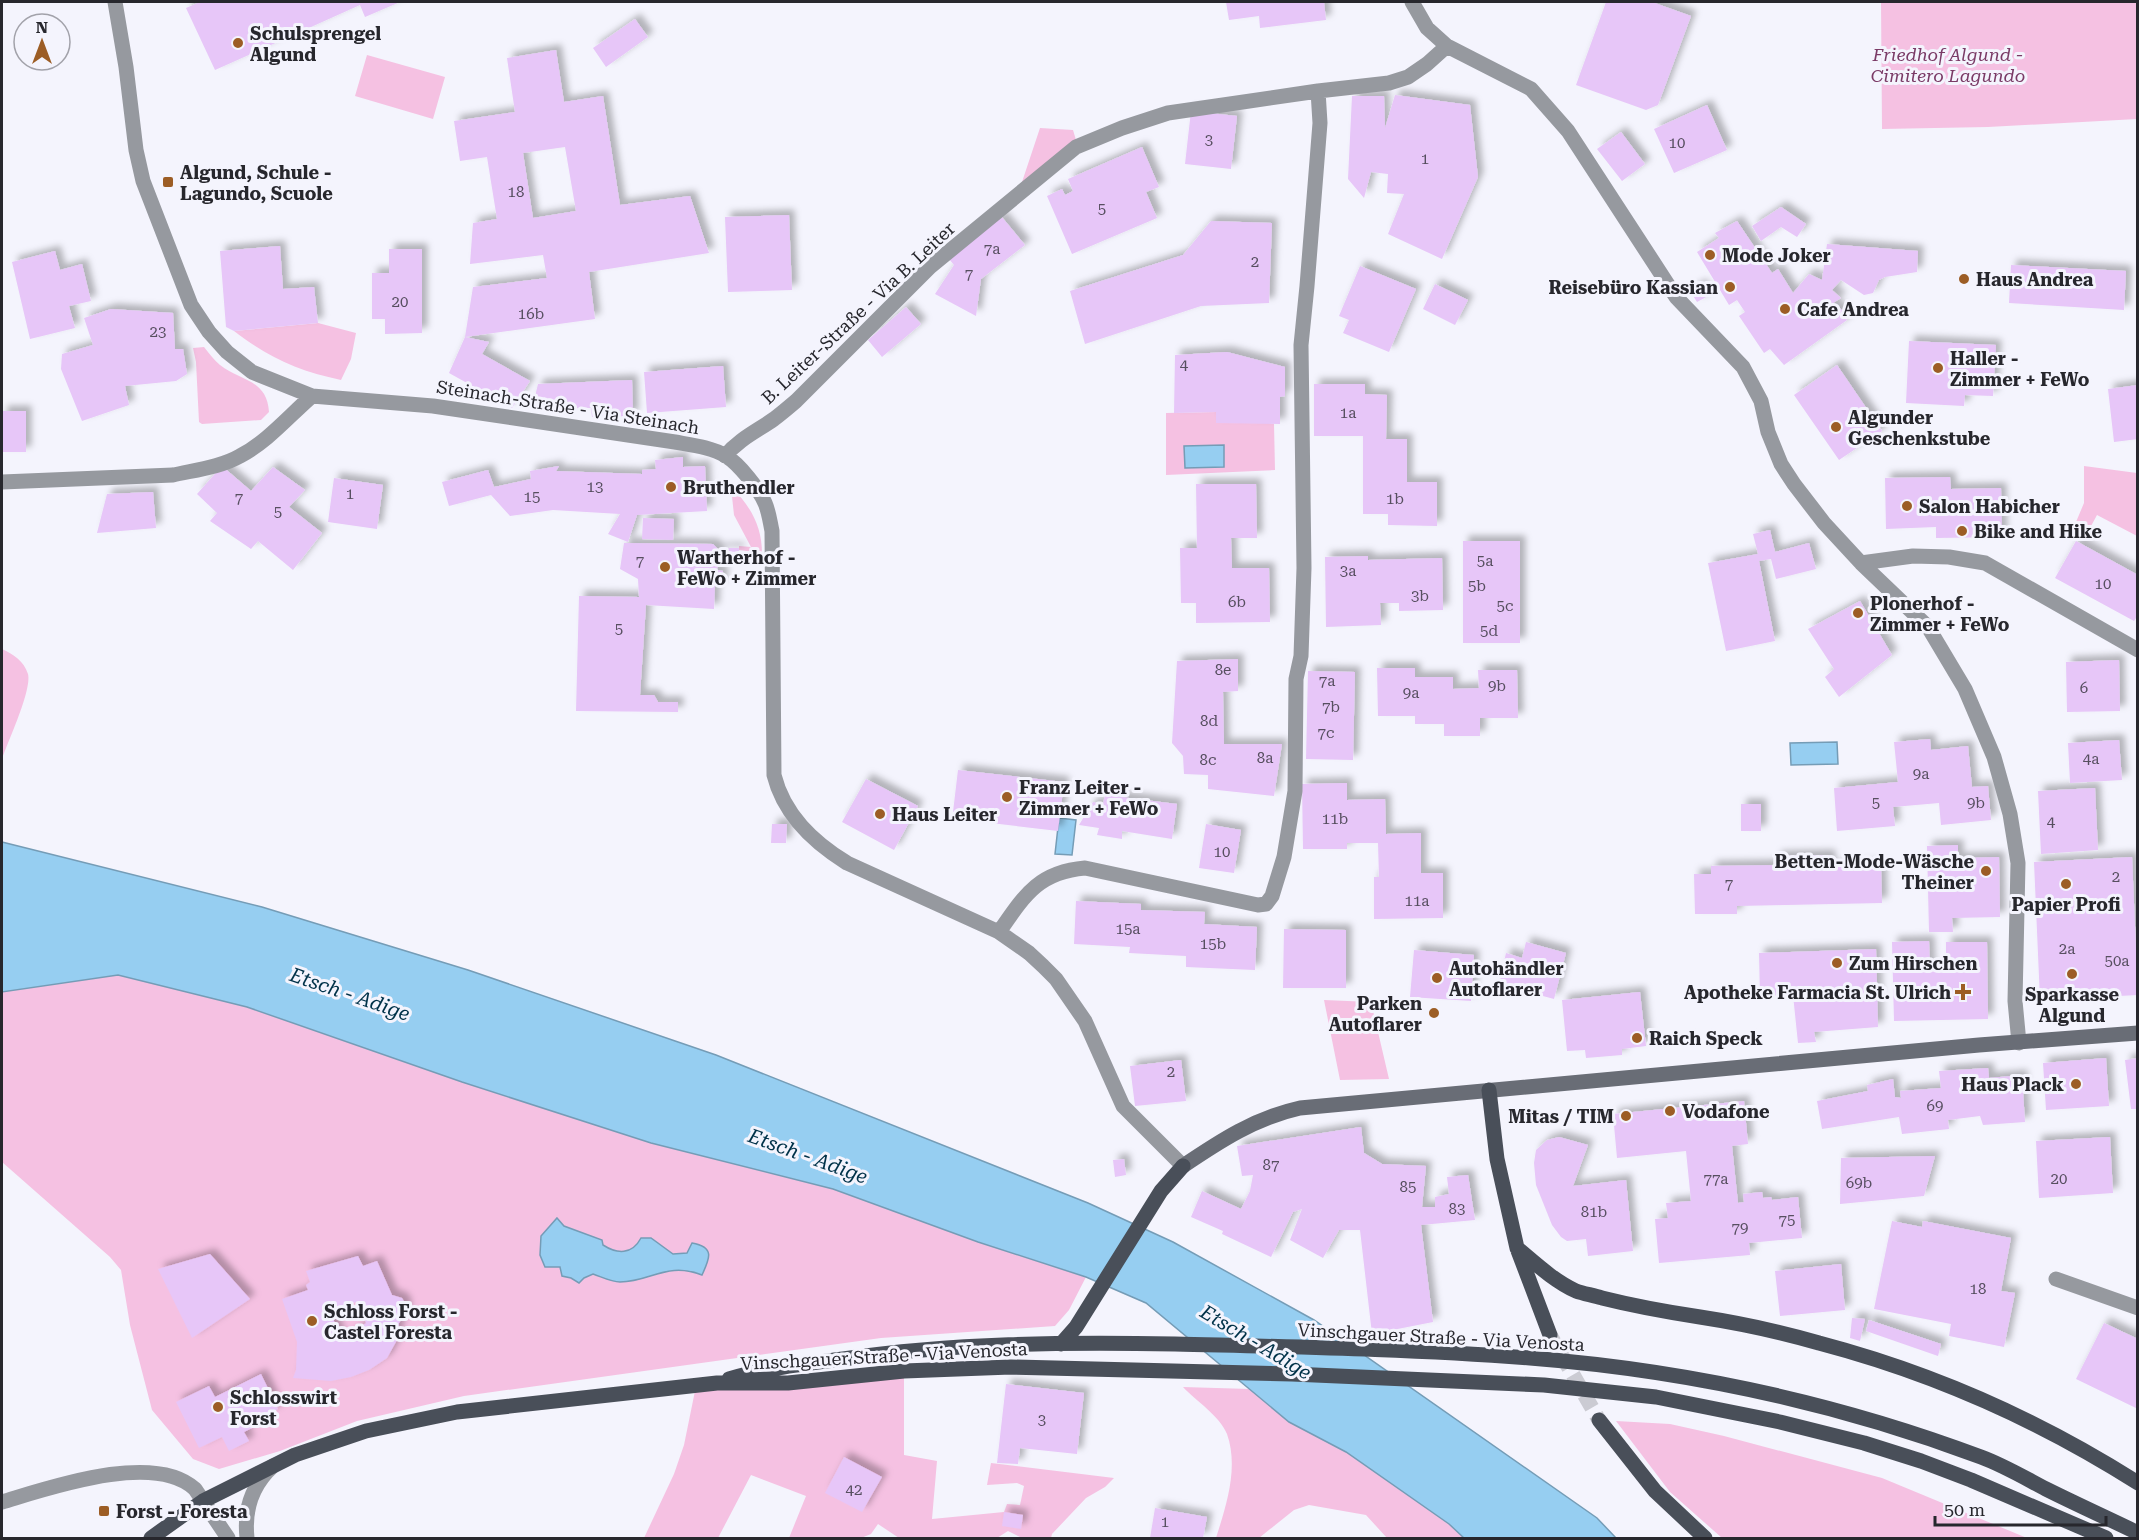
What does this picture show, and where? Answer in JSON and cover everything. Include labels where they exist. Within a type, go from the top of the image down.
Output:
[{"type":"main road","points":[[1061,1344],[1076,1327],[1161,1191],[1183,1166],[1226,1137],[1278,1113],[1300,1108],[1489,1090],[2138,1033]]},
{"type":"main road","points":[[1489,1090],[1497,1159],[1517,1248],[1550,1335]]},
{"type":"main road","points":[[1517,1248],[1546,1273],[1575,1291],[1637,1307],[1709,1318],[1818,1342],[1922,1375],[2016,1414],[2092,1454],[2138,1483]]},
{"type":"main road","name":"Vinschgauer Straße - Via Venosta","points":[[717,1383],[759,1370],[893,1352],[1086,1343],[1444,1353],[1566,1362],[1694,1379],[1881,1423],[1985,1458],[2138,1533]]},
{"type":"main road","name":"Vinschgauer Straße - Via Venosta","points":[[151,1539],[203,1501],[295,1455],[366,1431],[457,1412],[717,1383],[788,1383],[882,1373],[1031,1367],[1544,1385],[1656,1397],[1780,1422],[1864,1443],[1971,1480],[2042,1512]]},
{"type":"main road","points":[[1599,1420],[1655,1491],[1705,1539]]},
{"type":"main road","points":[[2042,1512],[2081,1539]]},
{"type":"main road","points":[[2042,1512],[2106,1539]]},
{"type":"street","name":"Steinach-Straße - Via Steinach","points":[[114,2],[119,23],[136,150],[143,181],[191,305],[209,332],[227,352],[252,372],[312,396],[456,410],[704,447],[726,456],[750,481],[765,503],[772,531],[774,775],[784,801],[794,817],[824,849],[847,863],[999,932],[1029,953],[1056,979],[1085,1021],[1123,1106],[1183,1166]]},
{"type":"street","points":[[1412,2],[1427,28],[1446,46],[1531,90],[1568,130],[1677,297],[1743,367],[1761,401],[1768,432],[1781,464],[1824,523],[1861,564],[1882,581],[1928,627],[1965,688],[1994,757],[2010,814],[2018,863],[2015,1001],[2019,1043]]},
{"type":"street","name":"B. Leiter-Straße - Via B. Leiter","points":[[726,456],[740,441],[796,401],[930,267],[1076,147],[1122,128],[1168,113],[1389,83],[1408,76],[1427,64],[1446,46]]},
{"type":"street","points":[[999,932],[1025,895],[1049,877],[1066,870],[1085,868],[1258,905],[1266,904],[1272,897],[1284,856],[1295,791],[1296,680],[1300,656],[1304,568],[1300,345],[1320,123],[1318,91]]},
{"type":"street","points":[[2,483],[173,475],[201,469],[238,458],[251,450],[312,396]]},
{"type":"street","points":[[1861,564],[1913,556],[1948,557],[1985,563],[2138,650]]},
{"type":"street","points":[[2056,1279],[2138,1308]]},
{"type":"street","points":[[247,1539],[245,1521],[248,1506],[263,1475],[274,1464]]},
{"type":"street","points":[[2,1502],[94,1477],[138,1472],[166,1475],[189,1483],[228,1539]]},
{"type":"green space","name":"Friedhof Algund - Cimitero Lagundo","points":[[1881,2],[2137,2],[2137,119],[1988,127],[1882,129]]},
{"type":"green space","points":[[367,55],[445,77],[433,119],[355,96]]},
{"type":"green space","points":[[1040,128],[1073,130],[1076,140],[1021,185]]},
{"type":"green space","points":[[318,323],[356,333],[351,359],[341,380],[284,362],[259,349],[234,331]]},
{"type":"green space","points":[[204,347],[220,365],[251,382],[263,393],[269,412],[261,420],[202,424],[199,422],[196,362],[193,348]]},
{"type":"green space","points":[[1216,412],[1274,424],[1275,470],[1166,475],[1166,413]]},
{"type":"green space","points":[[2084,466],[2137,473],[2137,536],[2097,515],[2090,528],[2076,522],[2084,503]]},
{"type":"green space","points":[[731,487],[754,517],[760,534],[762,553],[739,550],[739,546],[751,547],[734,515]]},
{"type":"green space","points":[[2,649],[21,662],[28,674],[28,682],[23,703],[2,759]]},
{"type":"green space","points":[[118,975],[247,1007],[462,1082],[651,1143],[833,1189],[978,1242],[1086,1277],[1069,1310],[1055,1326],[881,1338],[464,1396],[357,1421],[280,1451],[219,1469],[193,1459],[152,1410],[130,1325],[121,1270],[110,1257],[2,1162],[2,992]]},
{"type":"green space","points":[[1324,1000],[1371,1002],[1389,1079],[1340,1080]]},
{"type":"green space","points":[[904,1371],[904,1455],[937,1461],[932,1519],[1004,1512],[1007,1504],[1020,1505],[1024,1486],[1017,1483],[987,1485],[991,1463],[1114,1478],[1105,1487],[1086,1498],[1052,1534],[1051,1538],[1022,1538],[1008,1531],[997,1538],[899,1538],[878,1524],[871,1534],[861,1538],[789,1538],[806,1496],[751,1475],[718,1538],[644,1538],[674,1474],[684,1445],[696,1386]]},
{"type":"green space","points":[[1183,1387],[1250,1389],[1289,1422],[1346,1452],[1449,1524],[1464,1538],[1387,1538],[1366,1515],[1309,1505],[1294,1510],[1259,1538],[1216,1538],[1230,1487],[1232,1460],[1230,1447],[1224,1427]]},
{"type":"green space","points":[[1616,1421],[1670,1424],[1882,1478],[2027,1538],[1722,1538],[1670,1492]]},
{"type":"water","points":[[1224,445],[1224,467],[1185,468],[1184,446]]},
{"type":"water","points":[[1837,742],[1838,764],[1791,765],[1790,743]]},
{"type":"water","points":[[1059,818],[1076,820],[1072,855],[1055,854]]},
{"type":"water","name":"Etsch - Adige","points":[[2,842],[262,907],[468,970],[716,1055],[1088,1203],[1173,1242],[1314,1320],[1597,1518],[1616,1538],[1464,1538],[1449,1524],[1346,1452],[1289,1422],[1146,1303],[1086,1277],[978,1242],[833,1189],[651,1143],[462,1082],[247,1007],[118,975],[2,992]]},
{"type":"water","points":[[557,1218],[564,1226],[602,1240],[603,1245],[619,1251],[633,1248],[641,1238],[651,1238],[673,1254],[687,1253],[692,1243],[699,1245],[704,1247],[709,1254],[707,1263],[702,1275],[679,1270],[620,1282],[593,1274],[579,1283],[562,1276],[560,1267],[545,1267],[540,1255],[541,1236]]},
{"type":"building","name":"Schulsprengel Algund","points":[[200,2],[400,2],[365,17],[360,5],[215,70],[186,8]]},
{"type":"building","points":[[1226,2],[1324,2],[1326,20],[1260,28],[1259,16],[1229,20]]},
{"type":"building","points":[[1606,2],[1652,2],[1691,16],[1658,105],[1646,110],[1576,85]]},
{"type":"building","points":[[635,19],[648,37],[606,67],[593,48]]},
{"type":"building","points":[[556,50],[564,102],[603,96],[620,205],[690,196],[709,253],[589,272],[595,319],[465,337],[473,287],[547,278],[543,255],[470,264],[473,223],[497,219],[487,157],[460,161],[454,121],[515,112],[507,58]],"holes":[[[565,147],[576,211],[533,218],[523,153]]]},
{"type":"building","points":[[1395,95],[1470,105],[1478,177],[1442,259],[1388,234],[1404,194],[1387,193],[1388,174],[1371,172],[1364,198],[1348,179],[1352,96],[1384,96],[1385,128]]},
{"type":"building","points":[[1707,105],[1727,150],[1674,173],[1654,129]]},
{"type":"building","points":[[1191,111],[1237,116],[1231,169],[1185,164]]},
{"type":"building","points":[[1621,132],[1645,164],[1622,181],[1597,149]]},
{"type":"building","points":[[1142,147],[1159,187],[1146,192],[1157,218],[1072,254],[1047,196],[1062,189],[1065,195],[1073,191],[1068,179]]},
{"type":"building","points":[[1781,207],[1806,224],[1797,237],[1781,227],[1761,241],[1752,226]]},
{"type":"building","points":[[789,215],[792,290],[728,292],[725,217]]},
{"type":"building","points":[[1001,216],[1025,245],[981,279],[976,316],[935,294],[954,265],[949,259]]},
{"type":"building","points":[[1211,221],[1272,223],[1269,303],[1201,306],[1085,344],[1070,291],[1183,255]]},
{"type":"building","points":[[1737,221],[1772,273],[1778,269],[1793,293],[1809,274],[1822,280],[1827,244],[1918,251],[1917,272],[1885,277],[1879,280],[1873,293],[1864,295],[1841,280],[1832,290],[1841,298],[1833,303],[1843,311],[1847,320],[1784,365],[1770,349],[1764,353],[1739,316],[1745,312],[1737,300],[1729,305],[1697,252],[1719,238],[1715,233]]},
{"type":"building","points":[[280,246],[283,289],[314,287],[318,323],[234,331],[226,327],[220,251]]},
{"type":"building","points":[[389,249],[422,249],[422,333],[385,334],[385,319],[372,319],[372,273],[389,273]]},
{"type":"building","points":[[55,251],[60,270],[82,264],[91,301],[69,306],[75,328],[30,339],[12,262]]},
{"type":"building","points":[[2011,265],[2126,271],[2124,310],[2009,303]]},
{"type":"building","points":[[1360,266],[1416,289],[1389,352],[1343,333],[1349,320],[1339,316]]},
{"type":"building","points":[[1435,284],[1468,300],[1455,325],[1423,309]]},
{"type":"building","points":[[1701,284],[1708,296],[1697,302],[1690,291]]},
{"type":"building","points":[[906,307],[921,324],[882,357],[868,340]]},
{"type":"building","points":[[111,309],[173,313],[175,349],[183,349],[187,374],[176,381],[125,386],[129,405],[82,421],[61,369],[62,354],[93,345],[84,318]]},
{"type":"building","points":[[465,337],[489,342],[482,354],[530,381],[512,408],[449,373]]},
{"type":"building","points":[[1909,341],[1996,345],[1993,396],[1965,395],[1964,406],[1906,403]]},
{"type":"building","points":[[1227,352],[1285,367],[1285,396],[1280,397],[1280,424],[1216,423],[1216,412],[1174,413],[1175,355]]},
{"type":"building","points":[[1837,365],[1882,431],[1839,460],[1794,395]]},
{"type":"building","points":[[723,366],[726,407],[647,413],[644,372]]},
{"type":"building","points":[[632,380],[633,416],[592,417],[591,408],[532,409],[538,384]]},
{"type":"building","points":[[1314,384],[1365,384],[1365,394],[1387,395],[1386,439],[1407,439],[1407,482],[1437,482],[1437,526],[1388,525],[1388,514],[1363,514],[1363,436],[1314,436]]},
{"type":"building","points":[[2138,385],[2138,439],[2114,442],[2108,389]]},
{"type":"building","points":[[2,411],[26,411],[26,452],[2,452]]},
{"type":"building","points":[[683,457],[683,467],[705,466],[707,511],[637,515],[628,542],[608,534],[620,514],[553,510],[510,516],[491,495],[449,506],[442,482],[488,470],[494,487],[531,479],[530,471],[559,466],[556,471],[642,474],[642,470],[656,469],[655,460]]},
{"type":"building","points":[[222,466],[251,491],[273,467],[305,490],[289,507],[322,533],[293,570],[258,541],[251,549],[210,521],[217,513],[197,494]]},
{"type":"building","points":[[1950,477],[1951,489],[2001,488],[2002,537],[1936,538],[1936,527],[1886,529],[1885,478]]},
{"type":"building","points":[[334,478],[383,485],[377,529],[328,522]]},
{"type":"building","points":[[1196,484],[1256,484],[1257,538],[1231,538],[1232,568],[1269,568],[1270,622],[1196,623],[1196,603],[1181,603],[1180,548],[1197,548]]},
{"type":"building","points":[[153,492],[156,528],[97,533],[107,494]]},
{"type":"building","points":[[643,518],[674,519],[673,540],[642,539]]},
{"type":"building","points":[[1770,530],[1775,552],[1809,543],[1816,569],[1776,579],[1771,559],[1759,561],[1775,641],[1726,651],[1708,563],[1758,554],[1753,534]]},
{"type":"building","points":[[1463,541],[1520,541],[1520,643],[1463,643]]},
{"type":"building","points":[[2076,541],[2138,575],[2138,615],[2134,621],[2055,578]]},
{"type":"building","points":[[624,543],[713,544],[720,551],[717,570],[723,571],[722,586],[715,585],[714,609],[646,605],[640,695],[654,695],[658,702],[678,702],[678,712],[576,711],[579,596],[639,597],[638,579],[620,569]]},
{"type":"building","points":[[720,548],[739,548],[739,552],[720,551]]},
{"type":"building","points":[[1368,556],[1368,560],[1442,558],[1443,610],[1399,611],[1399,603],[1380,603],[1381,625],[1326,627],[1325,557]]},
{"type":"building","points":[[1860,601],[1892,655],[1839,697],[1825,677],[1834,669],[1808,629]]},
{"type":"building","points":[[1238,659],[1238,691],[1223,692],[1224,744],[1282,744],[1274,796],[1208,789],[1208,775],[1184,774],[1183,756],[1172,743],[1177,661]]},
{"type":"building","points":[[2119,660],[2120,711],[2067,712],[2066,662]]},
{"type":"building","points":[[1377,668],[1415,668],[1415,677],[1453,677],[1453,689],[1479,688],[1478,670],[1517,670],[1518,718],[1480,718],[1480,736],[1444,736],[1444,724],[1415,724],[1415,716],[1378,716]]},
{"type":"building","points":[[1308,671],[1355,672],[1353,760],[1306,759]]},
{"type":"building","points":[[1930,739],[1931,750],[1968,746],[1972,787],[1988,786],[1991,820],[1941,825],[1939,803],[1893,807],[1895,826],[1837,831],[1834,788],[1898,782],[1894,742]]},
{"type":"building","points":[[2119,740],[2122,780],[2070,783],[2068,743]]},
{"type":"building","points":[[958,770],[1064,782],[1058,831],[982,822],[983,816],[953,812]]},
{"type":"building","name":"Haus Leiter","points":[[866,779],[918,806],[894,850],[842,822]]},
{"type":"building","points":[[1347,783],[1347,800],[1385,799],[1386,834],[1421,833],[1421,873],[1443,873],[1443,918],[1374,919],[1374,877],[1379,877],[1378,843],[1347,843],[1347,849],[1303,849],[1302,784]]},
{"type":"building","points":[[2095,788],[2098,850],[2041,854],[2038,791]]},
{"type":"building","points":[[1105,795],[1177,804],[1172,839],[1122,831],[1122,839],[1097,835],[1099,828],[1079,825],[1093,802],[1103,804]]},
{"type":"building","points":[[1741,804],[1761,804],[1761,831],[1741,831]]},
{"type":"building","points":[[772,824],[787,824],[786,843],[771,843]]},
{"type":"building","points":[[1206,824],[1241,830],[1234,873],[1199,868]]},
{"type":"building","points":[[1958,845],[1958,858],[1999,857],[2000,917],[1952,918],[1953,932],[1929,932],[1927,846]]},
{"type":"building","points":[[1830,855],[1830,866],[1881,865],[1882,903],[1737,906],[1737,914],[1695,914],[1694,874],[1711,874],[1711,866],[1776,865],[1776,856]]},
{"type":"building","points":[[2132,857],[2138,995],[2040,1000],[2034,862]]},
{"type":"building","points":[[1076,901],[1141,904],[1141,910],[1205,912],[1204,924],[1257,927],[1255,970],[1186,967],[1186,956],[1129,953],[1130,947],[1074,944]]},
{"type":"building","points":[[1284,929],[1346,930],[1346,988],[1283,988]]},
{"type":"building","points":[[1929,941],[1930,968],[1946,968],[1946,942],[1987,942],[1988,1019],[1894,1021],[1892,942]]},
{"type":"building","points":[[1526,942],[1566,953],[1554,999],[1499,984],[1506,953],[1522,958]]},
{"type":"building","points":[[1876,949],[1878,1027],[1814,1032],[1816,1042],[1798,1043],[1793,995],[1760,996],[1759,953]]},
{"type":"building","points":[[1414,950],[1474,955],[1471,1001],[1410,997]]},
{"type":"building","points":[[1640,992],[1646,1046],[1622,1049],[1622,1055],[1586,1058],[1585,1050],[1567,1051],[1562,1000]]},
{"type":"building","name":"Haus Plack","points":[[2106,1058],[2109,1106],[2046,1110],[2043,1063]]},
{"type":"building","points":[[2138,1058],[2138,1109],[2131,1109],[2125,1060]]},
{"type":"building","points":[[1181,1060],[1186,1101],[1135,1106],[1130,1066]]},
{"type":"building","points":[[1988,1068],[1989,1078],[2022,1075],[2025,1122],[1983,1125],[1980,1116],[1948,1120],[1949,1129],[1902,1134],[1899,1117],[1822,1129],[1817,1101],[1868,1091],[1867,1085],[1893,1079],[1895,1097],[1901,1098],[1900,1091],[1941,1088],[1939,1071]]},
{"type":"building","points":[[1744,1101],[1748,1144],[1732,1146],[1738,1203],[1744,1202],[1743,1194],[1762,1192],[1763,1198],[1771,1197],[1772,1200],[1798,1197],[1802,1238],[1749,1243],[1750,1255],[1659,1263],[1655,1219],[1668,1218],[1666,1203],[1691,1201],[1686,1151],[1617,1158],[1613,1114]]},
{"type":"building","points":[[1361,1127],[1364,1153],[1382,1164],[1426,1166],[1422,1207],[1435,1207],[1435,1197],[1449,1194],[1447,1177],[1468,1175],[1475,1220],[1421,1225],[1433,1322],[1372,1334],[1360,1230],[1339,1230],[1323,1258],[1290,1240],[1302,1209],[1293,1212],[1271,1257],[1191,1217],[1202,1191],[1241,1209],[1250,1191],[1253,1175],[1242,1176],[1237,1146]]},
{"type":"building","points":[[1559,1137],[1588,1145],[1573,1186],[1626,1180],[1633,1251],[1588,1256],[1586,1239],[1567,1241],[1552,1225],[1536,1185],[1534,1163],[1536,1150],[1547,1140]]},
{"type":"building","points":[[2110,1137],[2113,1193],[2039,1198],[2036,1141]]},
{"type":"building","points":[[1935,1156],[1924,1196],[1840,1204],[1841,1158]]},
{"type":"building","points":[[1124,1159],[1126,1175],[1115,1177],[1113,1160]]},
{"type":"building","points":[[1892,1221],[1922,1227],[1923,1221],[2011,1238],[2001,1291],[2015,1293],[2004,1347],[1949,1336],[1951,1324],[1874,1309]]},
{"type":"building","points":[[210,1254],[250,1299],[192,1338],[158,1269]]},
{"type":"building","name":"Schloss Forst - Castel Foresta","points":[[358,1256],[363,1266],[377,1261],[392,1295],[402,1298],[406,1305],[406,1313],[399,1323],[397,1340],[387,1358],[369,1370],[351,1377],[331,1381],[293,1378],[296,1370],[297,1342],[282,1299],[308,1290],[306,1285],[310,1282],[306,1271]],"holes":[[[359,1301],[366,1323],[342,1341],[330,1311]]]},
{"type":"building","points":[[1841,1264],[1845,1310],[1780,1316],[1775,1271]]},
{"type":"building","points":[[1852,1318],[1865,1319],[1860,1341],[1850,1338]]},
{"type":"building","points":[[1869,1320],[1941,1344],[1938,1356],[1866,1331]]},
{"type":"building","points":[[2104,1323],[2138,1339],[2138,1409],[2076,1379]]},
{"type":"building","points":[[261,1374],[278,1409],[249,1424],[252,1428],[244,1432],[249,1441],[229,1451],[222,1437],[199,1448],[176,1402],[209,1386],[215,1397]]},
{"type":"building","points":[[1006,1384],[1084,1393],[1077,1454],[1020,1448],[1018,1464],[997,1463]]},
{"type":"building","points":[[844,1457],[882,1477],[862,1512],[825,1493]]},
{"type":"building","points":[[1155,1508],[1207,1517],[1203,1538],[1150,1538]]},
{"type":"building","points":[[1004,1512],[1023,1515],[1021,1529],[1002,1526]]},
{"type":"tunnel","points":[[1550,1335],[1599,1420]]},
{"type":"place","name":"Schulsprengel Algund","points":[[238,43]]},
{"type":"place","name":"Algund, Schule - Lagundo, Scuole","points":[[168,182]]},
{"type":"place","name":"Mode Joker","points":[[1710,255]]},
{"type":"place","name":"Haus Andrea","points":[[1964,279]]},
{"type":"place","name":"Reisebüro Kassian","points":[[1730,287]]},
{"type":"place","name":"Cafe Andrea","points":[[1785,309]]},
{"type":"place","name":"Haller - Zimmer + FeWo","points":[[1938,368]]},
{"type":"place","name":"Algunder Geschenkstube","points":[[1836,427]]},
{"type":"place","name":"Bruthendler","points":[[671,487]]},
{"type":"place","name":"Salon Habicher","points":[[1907,506]]},
{"type":"place","name":"Bike and Hike","points":[[1962,531]]},
{"type":"place","name":"Wartherhof - FeWo + Zimmer","points":[[665,567]]},
{"type":"place","name":"Plonerhof - Zimmer + FeWo","points":[[1858,613]]},
{"type":"place","name":"Franz Leiter - Zimmer + FeWo","points":[[1007,797]]},
{"type":"place","name":"Haus Leiter","points":[[880,814]]},
{"type":"place","name":"Betten-Mode-Wäsche Theiner","points":[[1986,871]]},
{"type":"place","name":"Papier Profi","points":[[2066,884]]},
{"type":"place","name":"Zum Hirschen","points":[[1837,963]]},
{"type":"place","name":"Sparkasse Algund","points":[[2072,974]]},
{"type":"place","name":"Autohändler Autoflarer","points":[[1437,978]]},
{"type":"place","name":"Apotheke Farmacia St. Ulrich","points":[[1963,992]]},
{"type":"place","name":"Parken Autoflarer","points":[[1434,1013]]},
{"type":"place","name":"Raich Speck","points":[[1637,1038]]},
{"type":"place","name":"Haus Plack","points":[[2076,1084]]},
{"type":"place","name":"Vodafone","points":[[1670,1111]]},
{"type":"place","name":"Mitas / TIM","points":[[1626,1116]]},
{"type":"place","name":"Schloss Forst - Castel Foresta","points":[[312,1321]]},
{"type":"place","name":"Schlosswirt Forst","points":[[218,1407]]},
{"type":"place","name":"Forst - Foresta","points":[[104,1511]]}]
